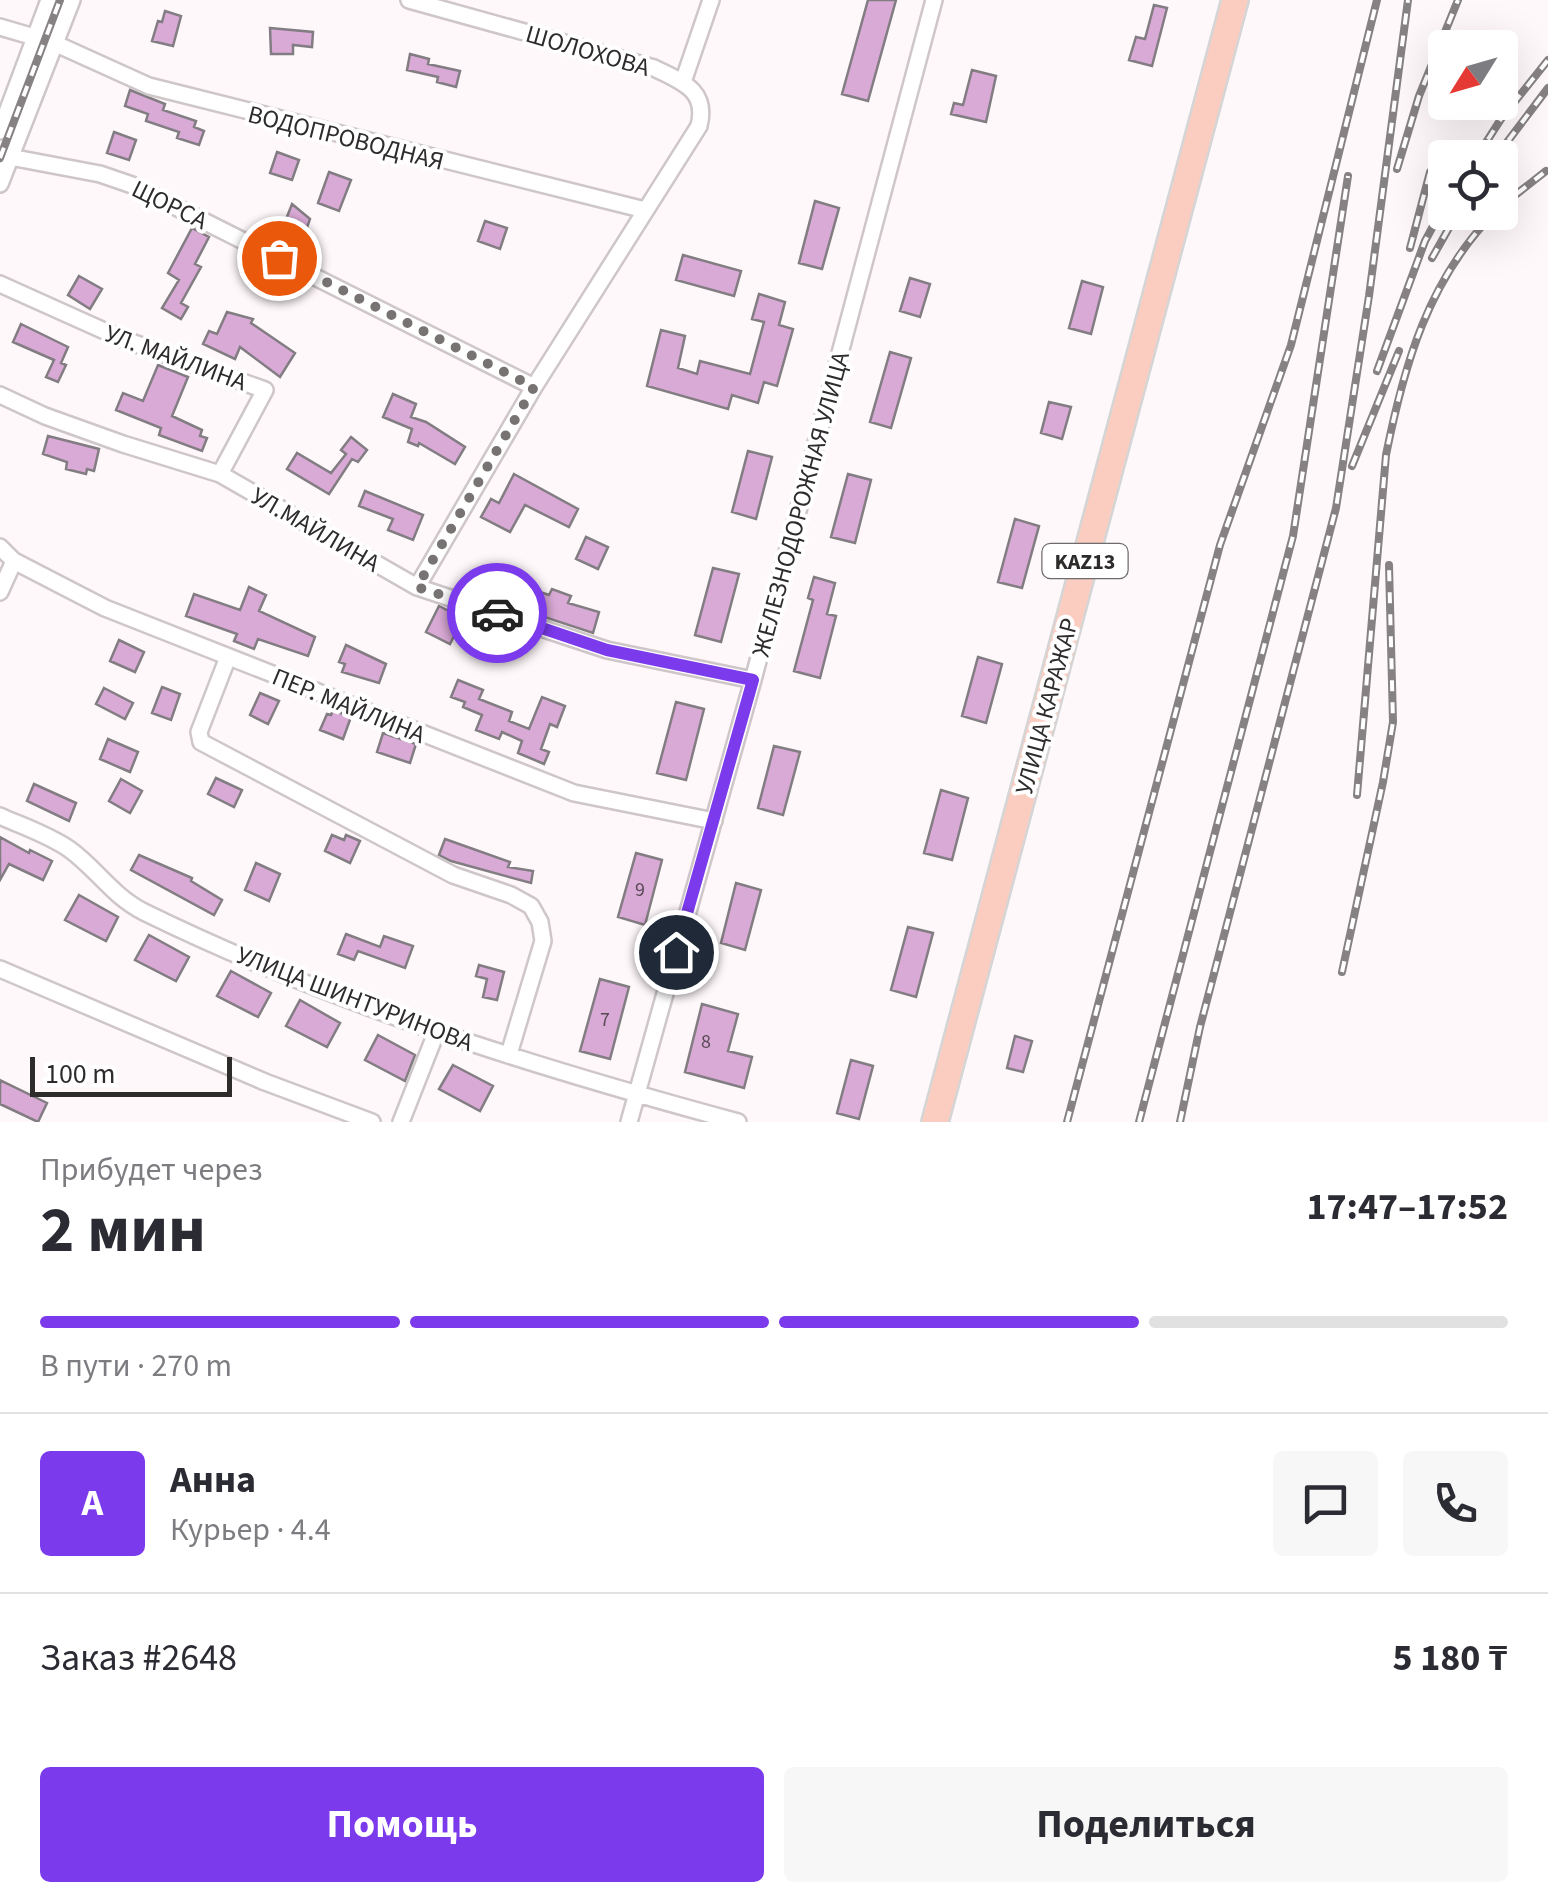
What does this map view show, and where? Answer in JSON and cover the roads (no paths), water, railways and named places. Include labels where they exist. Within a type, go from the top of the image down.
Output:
[{"type":"main road","name":"УЛИЦА КАРАЖАР","points":[[934,1122],[1236,0]]},
{"type":"street","name":"ШОЛОХОВА","points":[[409,0],[654,68],[683,82],[701,100],[700,126],[646,210]]},
{"type":"street","points":[[683,82],[711,0]]},
{"type":"street","name":"ЖЕЛЕЗНОДОРОЖНАЯ УЛИЦА","points":[[629,1122],[753,680],[934,0]]},
{"type":"street","points":[[0,132],[34,37],[61,1]]},
{"type":"street","points":[[0,184],[54,42],[61,1]]},
{"type":"street","points":[[0,27],[34,37]]},
{"type":"street","name":"ВОДОПРОВОДНАЯ","points":[[54,42],[150,86],[646,210]]},
{"type":"street","name":"ЩОРСА","points":[[10,157],[100,174],[132,185],[534,387]]},
{"type":"street","points":[[417,587],[534,387],[646,210]]},
{"type":"street","name":"УЛ. МАЙЛИНА","points":[[0,284],[120,338],[265,390],[220,474]]},
{"type":"street","name":"УЛ.МАЙЛИНА","points":[[0,395],[45,416],[220,474],[417,587],[607,650],[753,680]]},
{"type":"street","name":"ПЕР. МАЙЛИНА","points":[[0,547],[14,561],[105,608],[574,794],[714,821]]},
{"type":"street","points":[[0,592],[14,561]]},
{"type":"street","points":[[228,657],[199,732],[201,742],[452,875],[532,906],[543,941],[509,1054]]},
{"type":"street","name":"УЛИЦА ШИНТУРИНОВА","points":[[0,816],[68,849],[104,884],[140,910],[288,976],[436,1033],[738,1122]]},
{"type":"street","points":[[0,968],[265,1082],[372,1122]]},
{"type":"street","points":[[401,1122],[436,1033]]},
{"type":"railway","points":[[0,158],[60,0]]},
{"type":"railway","points":[[1067,1122],[1220,545],[1291,345],[1377,0]]},
{"type":"railway","points":[[1180,1122],[1200,1027],[1336,508],[1408,0]]},
{"type":"railway","points":[[1397,169],[1419,96],[1458,0]]},
{"type":"railway","points":[[1488,140],[1548,60]]},
{"type":"railway","points":[[1509,140],[1548,88]]},
{"type":"railway","points":[[1518,193],[1546,171]]},
{"type":"railway","points":[[1139,1122],[1293,536],[1348,176]]},
{"type":"railway","points":[[1410,248],[1428,180]]},
{"type":"railway","points":[[1377,371],[1431,230]]},
{"type":"railway","points":[[1432,258],[1448,230]]},
{"type":"railway","points":[[1357,795],[1386,455],[1393,422],[1422,325],[1452,266],[1479,230]]},
{"type":"railway","points":[[1352,466],[1399,351]]},
{"type":"railway","points":[[1342,972],[1393,722],[1389,565]]}]
